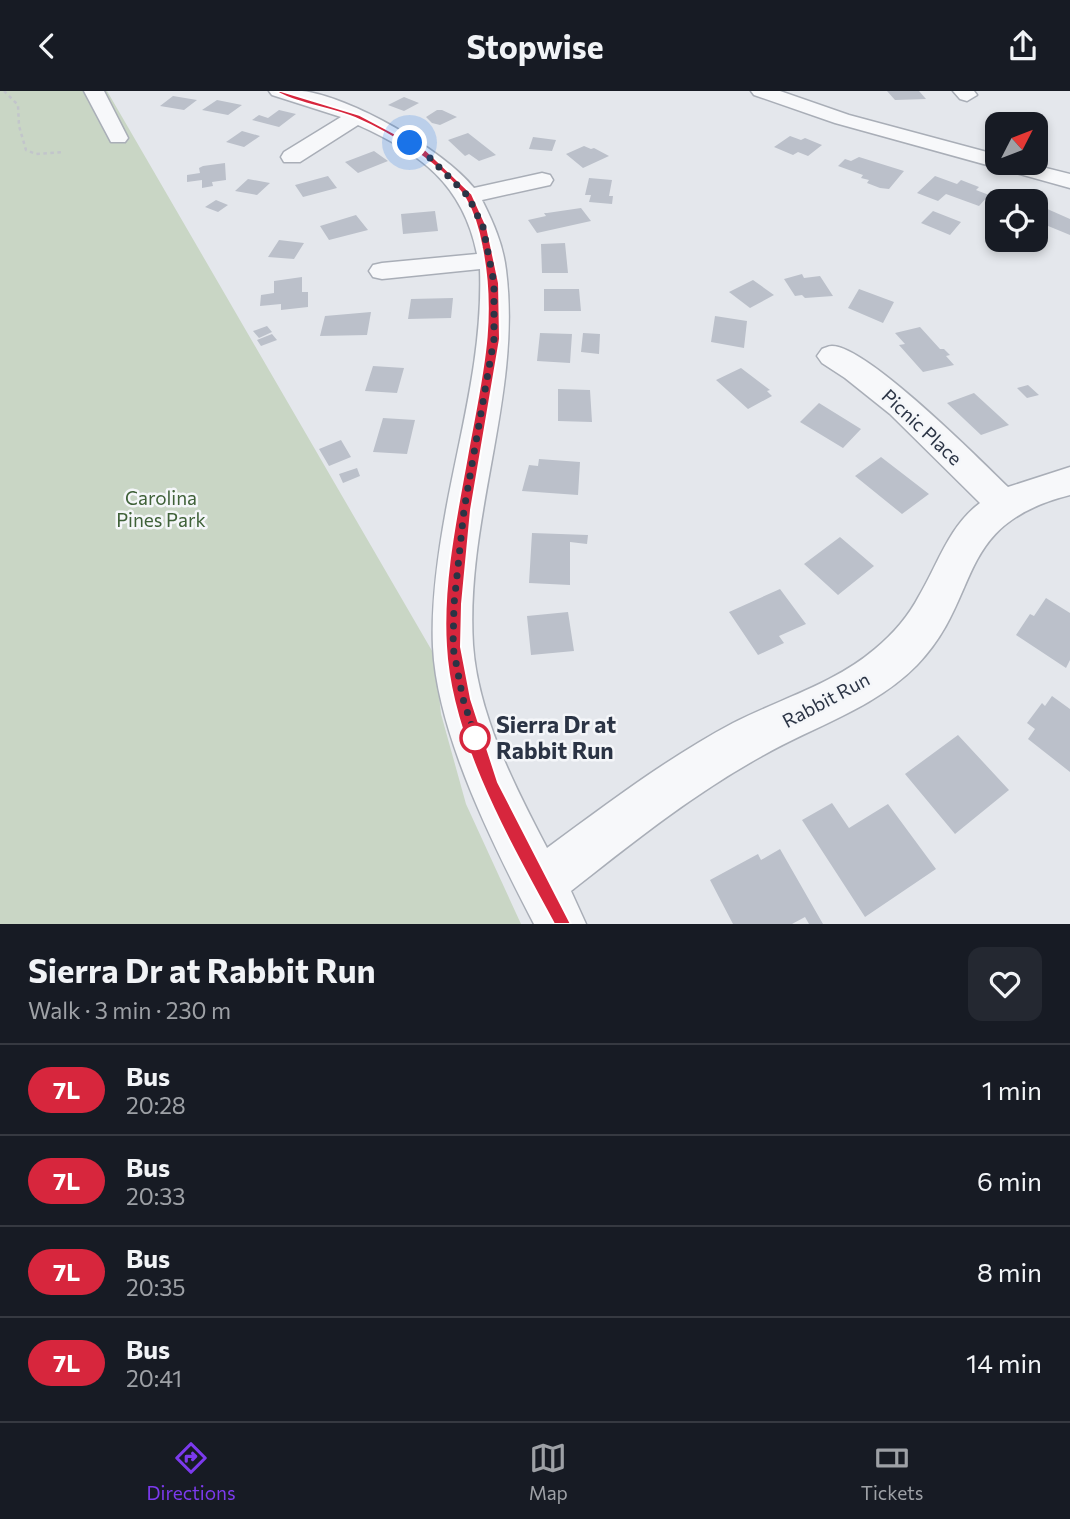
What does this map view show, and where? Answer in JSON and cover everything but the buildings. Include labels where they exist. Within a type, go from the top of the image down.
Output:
[{"type":"street","points":[[94,91],[118,138]]},
{"type":"street","points":[[279,91],[357,117],[423,151],[468,196],[483,227],[491,260],[496,305],[494,339],[464,510],[454,604],[453,647],[463,699],[491,785],[539,885],[561,924]]},
{"type":"street","points":[[761,91],[901,136],[985,158]]},
{"type":"street","points":[[292,157],[357,117]]},
{"type":"street","points":[[901,136],[918,129],[945,126]]},
{"type":"street","points":[[1048,175],[1070,181]]},
{"type":"street","points":[[468,196],[542,180]]},
{"type":"street","points":[[382,271],[491,260]]},
{"type":"street","name":"Picnic Place","points":[[832,356],[857,369],[883,389],[1005,506]]},
{"type":"street","name":"Rabbit Run","points":[[539,885],[653,797],[748,739],[842,696],[878,672],[903,651],[930,618],[968,539],[986,519],[1038,488],[1070,481]]},
{"type":"path","points":[[4,91],[18,105],[19,126],[26,150],[36,154],[64,152]]},
{"type":"green space","name":"Carolina Pines Park","points":[[0,91],[107,91],[435,656],[441,714],[466,804],[521,924],[0,924]]},
{"type":"bus line","name":"7L","points":[[279,91],[328,105],[357,117],[423,151],[468,196],[483,227],[494,283],[494,339],[464,510],[454,604],[453,647],[463,699],[491,785],[539,885],[561,924]]},
{"type":"place","name":"Sierra Dr at Rabbit Run","points":[[475,738]]},
{"type":"route","points":[[410,143],[423,151],[468,196],[483,227],[494,283],[494,339],[464,510],[454,604],[453,647],[463,699],[477,742],[475,738]]}]
